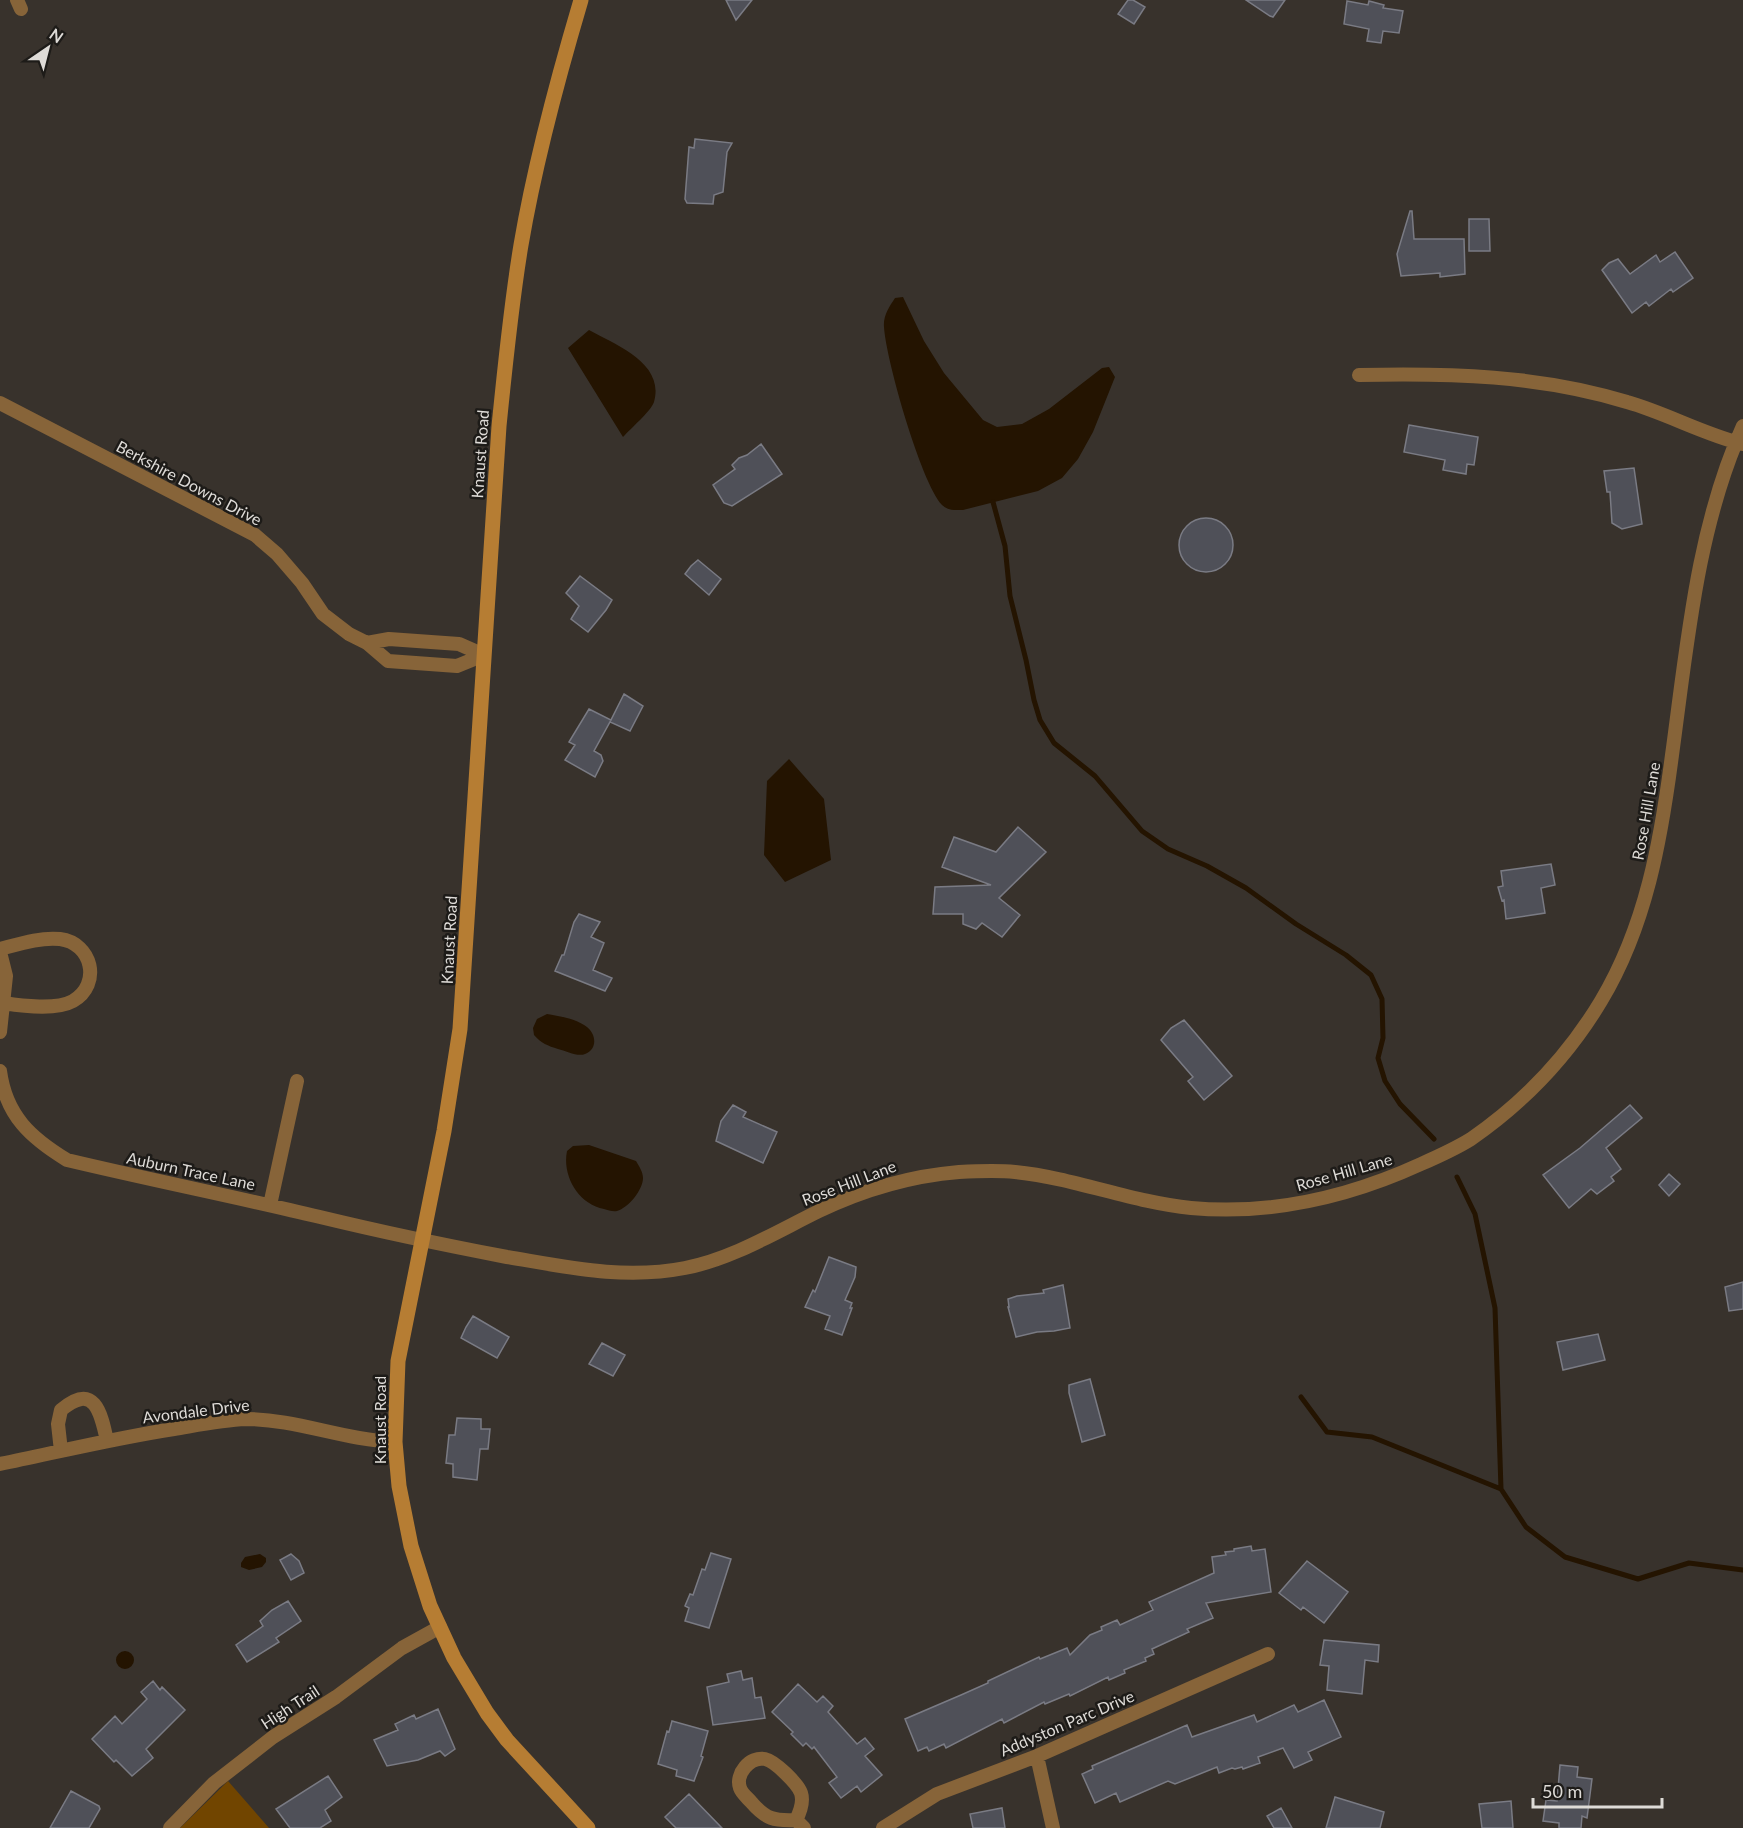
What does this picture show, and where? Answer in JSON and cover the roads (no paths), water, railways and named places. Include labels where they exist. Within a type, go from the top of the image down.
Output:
[{"type":"main road","name":"Knaust Road","points":[[581,0],[543,137],[513,293],[499,426],[460,1029],[444,1131],[398,1361],[394,1442],[400,1495],[411,1546],[421,1580],[454,1658],[487,1713],[528,1763],[588,1828]]},
{"type":"street","points":[[1359,375],[1427,373],[1487,376],[1560,385],[1627,402],[1739,443]]},
{"type":"street","name":"Berkshire Downs Drive","points":[[0,403],[255,535],[277,554],[296,576],[323,614],[388,661],[457,666],[484,655]]},
{"type":"street","name":"Rose Hill Lane","points":[[421,1241],[580,1270],[631,1275],[688,1268],[734,1252],[827,1207],[919,1176],[964,1172],[1016,1172],[1132,1199],[1192,1208],[1242,1209],[1303,1203],[1345,1192],[1401,1173],[1466,1142],[1509,1110],[1544,1077],[1577,1037],[1603,998],[1632,939],[1649,887],[1664,818],[1694,595],[1711,520],[1743,426]]},
{"type":"street","points":[[367,644],[389,639],[459,644],[484,655]]},
{"type":"street","points":[[0,1032],[6,976],[0,950],[40,940],[62,939],[75,944],[86,954],[91,965],[89,978],[84,991],[73,1001],[29,1007],[4,1003]]},
{"type":"street","name":"Auburn Trace Lane","points":[[0,1071],[5,1112],[40,1143],[67,1160],[421,1241]]},
{"type":"street","points":[[270,1205],[297,1081]]},
{"type":"street","points":[[61,1451],[58,1424],[61,1410],[71,1401],[79,1399],[86,1399],[96,1405],[102,1415],[108,1441]]},
{"type":"street","name":"Avondale Drive","points":[[0,1464],[108,1441],[246,1419],[268,1420],[368,1440],[394,1442]]},
{"type":"street","name":"High Trail","points":[[170,1828],[214,1783],[273,1737],[336,1697],[402,1648],[440,1627]]},
{"type":"street","name":"Addyston Parc Drive","points":[[883,1828],[937,1794],[1037,1756],[1268,1654]]},
{"type":"street","points":[[1037,1756],[1053,1828]]},
{"type":"street","points":[[754,1759],[766,1759],[781,1768],[801,1793],[800,1824],[778,1821],[762,1814],[740,1790],[739,1780],[746,1766],[754,1759]]},
{"type":"waterway","points":[[993,502],[1005,546],[1010,596],[1034,700],[1040,720],[1054,743],[1095,776],[1142,831],[1168,849],[1207,866],[1246,888],[1296,924],[1346,955],[1371,975],[1382,999],[1383,1038],[1378,1058],[1385,1081],[1400,1104],[1434,1139]]},
{"type":"waterway","points":[[1457,1177],[1475,1214],[1495,1308],[1501,1489],[1526,1527],[1565,1557],[1638,1579],[1689,1563],[1743,1570]]},
{"type":"waterway","points":[[1301,1397],[1327,1432],[1372,1437],[1501,1489]]}]
